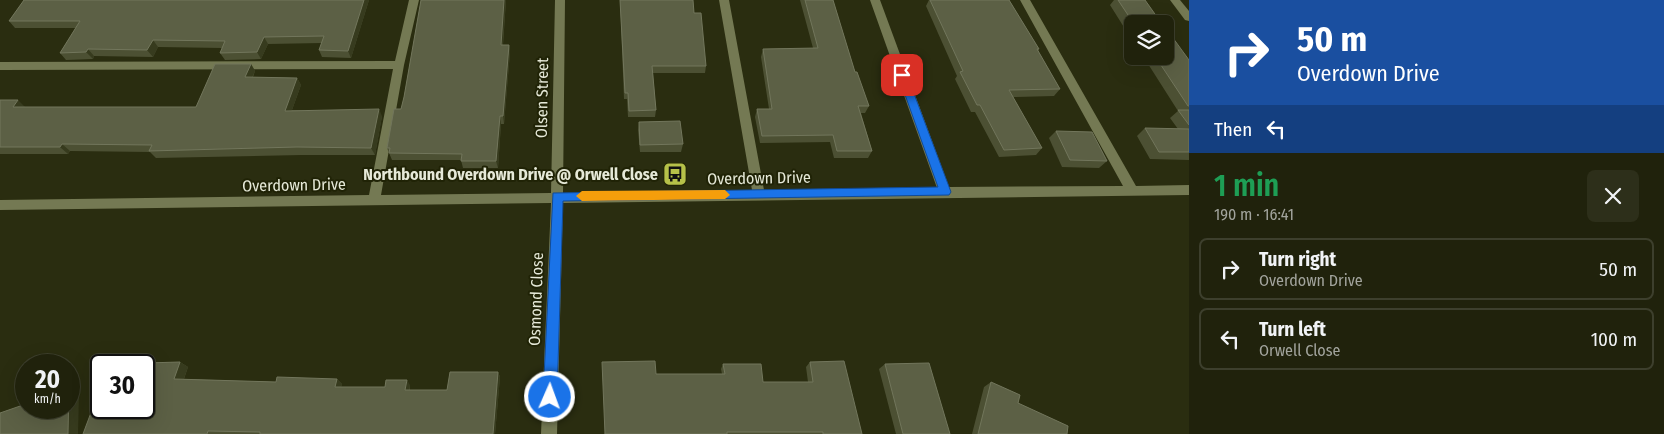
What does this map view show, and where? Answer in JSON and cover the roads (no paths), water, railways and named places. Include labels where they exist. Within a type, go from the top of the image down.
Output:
[{"type":"street","points":[[374,201],[399,65],[414,0]]},
{"type":"street","name":"Olsen Street","points":[[557,196],[560,0]]},
{"type":"street","points":[[724,0],[759,194]]},
{"type":"street","points":[[875,0],[945,192]]},
{"type":"street","points":[[1025,0],[1132,190]]},
{"type":"street","points":[[1175,0],[1189,18]]},
{"type":"street","points":[[0,66],[399,65]]},
{"type":"street","name":"Overdown Drive","points":[[0,205],[374,201],[557,196],[1189,190]]},
{"type":"street","name":"Osmond Close","points":[[549,434],[557,196]]},
{"type":"place","name":"Northbound Overdown Drive @ Orwell Close","points":[[675,174]]}]
